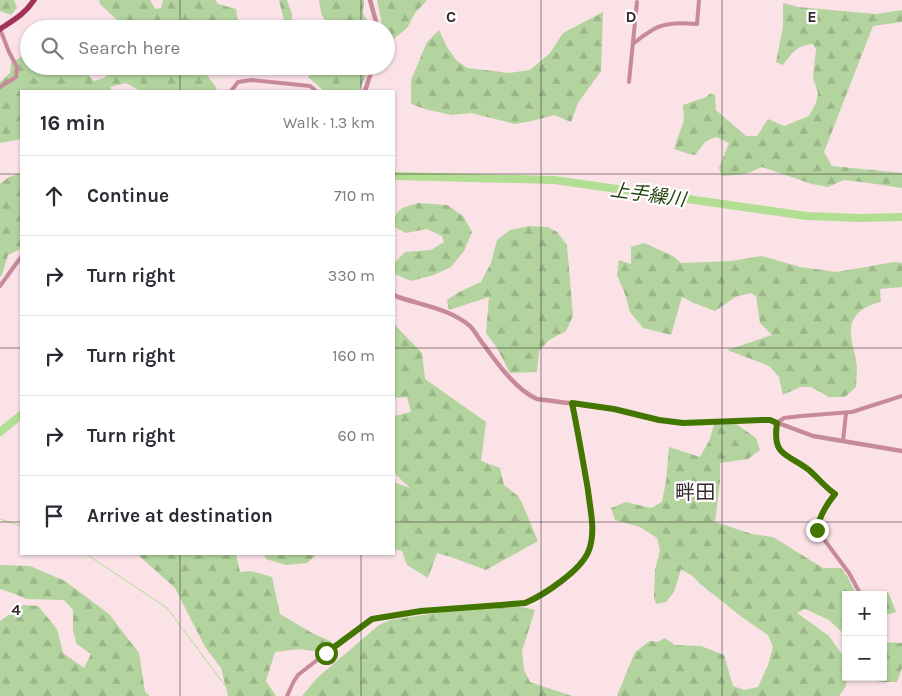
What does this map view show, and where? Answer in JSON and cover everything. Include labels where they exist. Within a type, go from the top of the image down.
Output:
[{"type":"main road","points":[[0,29],[20,17],[34,0]]},
{"type":"street","points":[[370,0],[376,20]]},
{"type":"street","points":[[634,42],[664,25],[697,24],[699,0]]},
{"type":"street","points":[[629,82],[637,2]]},
{"type":"street","points":[[0,29],[17,67],[16,77],[0,87]]},
{"type":"street","points":[[365,90],[369,75]]},
{"type":"street","points":[[232,90],[238,82],[251,80],[310,86],[315,90]]},
{"type":"street","points":[[0,286],[20,259]]},
{"type":"street","points":[[395,296],[442,310],[471,327],[503,371],[522,389],[537,399],[614,409],[671,422],[770,420],[813,436],[902,451]]},
{"type":"street","points":[[777,423],[784,418],[858,411],[902,396]]},
{"type":"street","points":[[287,696],[298,675],[372,619],[421,611],[525,603],[557,584],[579,566],[589,550],[592,528],[572,403]]},
{"type":"street","points":[[843,441],[846,413]]},
{"type":"street","points":[[777,423],[776,441],[781,452],[808,470],[835,494],[826,505],[817,530],[849,573],[859,591]]},
{"type":"green space","points":[[0,0],[14,0],[17,8],[11,15],[0,11]]},
{"type":"green space","points":[[99,0],[150,0],[155,9],[161,8],[163,0],[215,0],[218,4],[236,9],[238,20],[117,20],[100,4]]},
{"type":"green space","points":[[279,0],[287,0],[292,14],[292,20],[284,20]]},
{"type":"green space","points":[[319,0],[364,0],[363,13],[367,20],[325,20],[321,13]]},
{"type":"green space","points":[[377,0],[427,0],[415,13],[407,28],[395,38],[395,20],[381,20]]},
{"type":"green space","points":[[783,3],[798,7],[876,14],[902,10],[902,22],[873,26],[824,152],[832,166],[902,173],[902,188],[844,180],[828,187],[812,184],[762,167],[745,174],[722,176],[719,168],[729,143],[716,137],[706,141],[695,155],[674,149],[684,120],[683,105],[706,97],[711,93],[715,95],[716,110],[746,136],[757,136],[768,119],[784,126],[809,116],[816,103],[818,93],[813,78],[816,49],[813,44],[803,46],[792,53],[783,65],[776,62],[783,27]]},
{"type":"green space","points":[[603,12],[601,71],[578,103],[571,122],[554,115],[515,124],[471,113],[451,115],[411,104],[411,80],[427,42],[439,30],[456,60],[467,68],[509,73],[530,70],[550,53],[563,33]]},
{"type":"green space","points":[[20,58],[20,75],[89,75],[94,81],[106,77],[105,75],[207,75],[217,90],[138,90],[126,83],[110,87],[112,90],[20,90],[20,139],[0,143],[0,82],[10,73],[11,63]]},
{"type":"green space","points":[[310,75],[366,75],[359,90],[323,90],[308,77]]},
{"type":"green space","points":[[20,173],[20,249],[8,255],[0,277],[0,184],[9,177]]},
{"type":"green space","points":[[418,203],[447,205],[463,216],[472,232],[464,251],[451,267],[434,275],[411,281],[395,274],[395,262],[405,252],[431,250],[444,242],[442,236],[427,229],[406,233],[395,228],[397,212]]},
{"type":"green space","points":[[529,226],[548,227],[557,232],[567,245],[573,316],[566,331],[549,340],[539,351],[537,372],[510,373],[497,348],[486,333],[489,297],[449,310],[447,300],[481,282],[491,263],[497,240],[510,230]]},
{"type":"green space","points":[[644,243],[673,256],[681,263],[731,261],[762,256],[800,267],[837,272],[894,262],[902,263],[902,287],[880,289],[881,302],[863,309],[852,321],[851,336],[857,367],[856,387],[845,397],[829,397],[811,387],[800,387],[783,395],[779,377],[769,366],[727,350],[772,335],[760,323],[756,296],[751,293],[735,297],[715,311],[682,297],[671,335],[643,328],[630,312],[617,275],[619,260],[631,264],[631,247]]},
{"type":"green space","points":[[395,325],[422,353],[425,379],[486,422],[481,461],[500,468],[504,485],[518,496],[538,541],[486,570],[437,553],[428,578],[407,565],[402,551],[395,549],[395,482],[410,488],[395,474],[395,416],[411,412],[407,397],[395,398]]},
{"type":"green space","points":[[726,420],[732,421],[756,438],[760,450],[748,459],[720,463],[720,481],[715,522],[752,534],[773,537],[823,568],[841,568],[855,591],[842,591],[842,632],[829,620],[805,609],[797,613],[829,636],[842,654],[842,681],[847,681],[846,686],[839,696],[617,696],[635,652],[650,641],[658,642],[665,638],[675,645],[701,646],[724,655],[733,686],[744,690],[758,687],[768,665],[773,647],[768,635],[743,618],[694,577],[681,569],[674,592],[666,602],[656,604],[654,598],[655,570],[660,550],[657,538],[640,527],[615,520],[611,508],[626,502],[651,508],[662,502],[669,447],[700,457],[709,441],[714,425]]},
{"type":"green space","points":[[138,555],[236,555],[240,572],[251,571],[272,577],[280,614],[312,633],[332,642],[320,652],[299,649],[275,652],[266,681],[276,696],[228,696],[221,668],[205,647],[175,588]]},
{"type":"green space","points":[[264,555],[316,555],[307,563],[286,565],[266,559]]},
{"type":"green space","points":[[0,565],[30,566],[65,581],[109,614],[139,653],[145,692],[150,696],[0,696],[0,621],[23,605],[38,606],[57,629],[63,653],[84,668],[91,654],[77,644],[73,631],[73,610],[64,600],[26,599],[0,589]]},
{"type":"green space","points":[[887,592],[896,612],[887,615]]},
{"type":"green space","points":[[504,603],[535,610],[522,651],[524,670],[530,682],[572,696],[302,696],[317,678],[379,625],[390,620]]},
{"type":"green space","points":[[887,642],[902,643],[902,668],[897,682],[879,682],[887,681]]},
{"type":"waterway","name":"上手繰川","points":[[395,176],[554,180],[807,216],[902,217]]},
{"type":"waterway","name":"上手繰川","points":[[0,432],[20,416]]},
{"type":"waterway","points":[[0,519],[20,526]]},
{"type":"waterway","points":[[88,555],[167,608],[233,696]]},
{"type":"district","name":"畔田","points":[[695,492]]},
{"type":"route","points":[[326,653],[372,619],[421,611],[525,603],[557,584],[579,566],[589,550],[592,528],[590,504],[572,403],[614,409],[671,422],[770,420],[777,423],[776,441],[781,452],[803,466],[835,494],[826,505],[817,530]]}]
